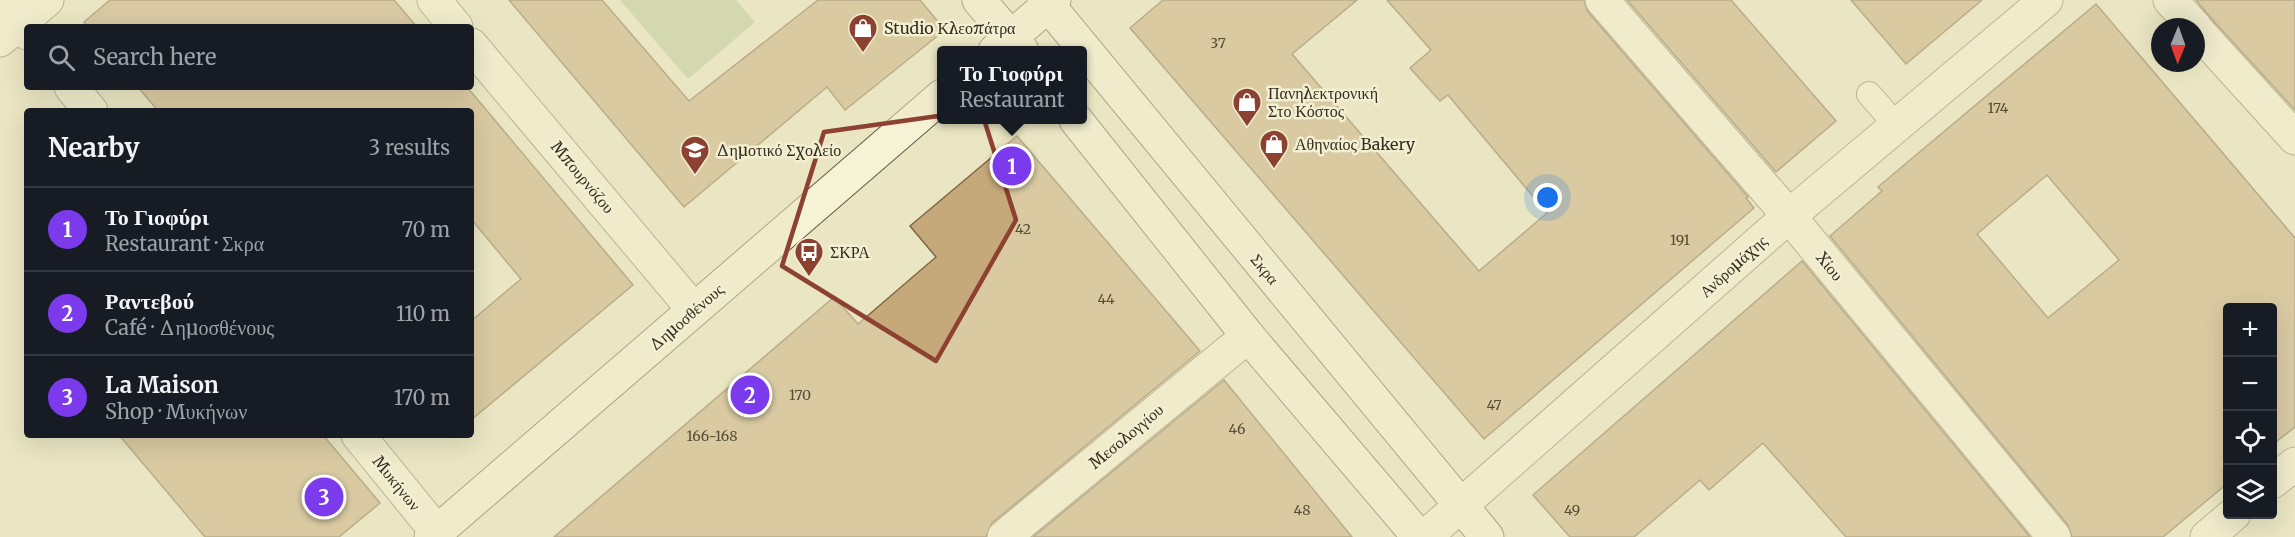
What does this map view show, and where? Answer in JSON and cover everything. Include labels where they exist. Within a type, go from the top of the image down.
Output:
[{"type":"street","points":[[12,25],[47,0]]},
{"type":"street","points":[[434,0],[454,24]]},
{"type":"street","points":[[979,0],[1009,46],[1048,2]]},
{"type":"street","name":"Χίου","points":[[1602,0],[1789,216],[2054,537]]},
{"type":"street","name":"Ανδρομάχης","points":[[1425,537],[1462,507],[1789,216],[2046,0]]},
{"type":"street","points":[[2170,0],[2186,18]]},
{"type":"street","name":"Σκρα","points":[[1048,2],[1084,46]]},
{"type":"street","points":[[2205,39],[2295,138]]},
{"type":"street","name":"Μπουρνόζου","points":[[474,49],[694,310]]},
{"type":"street","name":"Σκρα","points":[[1087,50],[1487,537]]},
{"type":"street","points":[[74,90],[88,108]]},
{"type":"street","name":"Δημοσθένους","points":[[434,534],[937,100]]},
{"type":"street","points":[[1079,124],[1248,336],[1419,537]]},
{"type":"street","name":"Μεσολογγίου","points":[[1004,537],[1248,336]]},
{"type":"street","name":"Μυκήνων","points":[[360,438],[434,534]]},
{"type":"street","points":[[2277,479],[2295,464]]},
{"type":"street","points":[[2207,537],[2228,519]]},
{"type":"lane","points":[[1869,94],[1896,125]]},
{"type":"highlighted area","points":[[981,110],[1016,220],[936,361],[782,266],[824,132]]},
{"type":"green space","points":[[620,0],[736,0],[755,22],[688,79]]},
{"type":"building","points":[[110,0],[394,0],[414,24],[86,24],[84,22]]},
{"type":"building","points":[[509,0],[602,0],[689,101],[818,0],[920,0],[945,30],[845,110],[827,87],[684,207]]},
{"type":"building","points":[[1163,0],[1357,0],[1292,54],[1479,271],[1547,213],[1448,95],[1440,101],[1410,68],[1431,50],[1387,0],[1584,0],[1588,12],[1748,197],[1746,198],[1754,208],[1484,439],[1130,28]]},
{"type":"building","points":[[1627,0],[1731,0],[1836,121],[1776,172]]},
{"type":"building","points":[[1851,0],[1982,0],[1906,64]]},
{"type":"building","points":[[2196,0],[2295,0],[2295,110],[2210,17]]},
{"type":"building","points":[[2096,4],[2151,69],[2151,72],[2154,72],[2295,238],[2295,427],[2277,441],[2277,303],[2223,303],[2223,487],[2163,537],[2072,537],[2068,525],[1830,236],[1882,191],[1878,187]],"holes":[[[2047,175],[2119,260],[2048,318],[1977,234]]]},
{"type":"building","points":[[140,90],[470,90],[633,285],[474,418],[474,318],[521,279],[474,223],[474,108],[156,108]]},
{"type":"building","points":[[1017,136],[1200,351],[992,523],[986,537],[554,537],[834,297],[858,324],[936,257],[910,226]]},
{"type":"building","points":[[1802,261],[2030,537],[1846,537],[1763,443],[1709,490],[1700,480],[1634,537],[1570,537],[1533,495]]},
{"type":"building","points":[[1224,380],[1352,537],[1033,537]]},
{"type":"building","points":[[122,438],[326,438],[380,503],[339,537],[205,537]]},
{"type":"place","name":"Studio Κλεοπάτρα","points":[[863,54]]},
{"type":"place","name":"Πανηλεκτρονική Στο Κόστος","points":[[1247,128]]},
{"type":"place","name":"Το Γιοφύρι","points":[[1012,166]]},
{"type":"place","name":"Αθηναίος Bakery","points":[[1274,170]]},
{"type":"place","name":"Δημοτικό Σχολείο","points":[[695,176]]},
{"type":"place","name":"ΣΚΡΑ","points":[[809,278]]},
{"type":"place","name":"Ραντεβού","points":[[750,395]]},
{"type":"place","name":"La Maison","points":[[324,497]]}]
